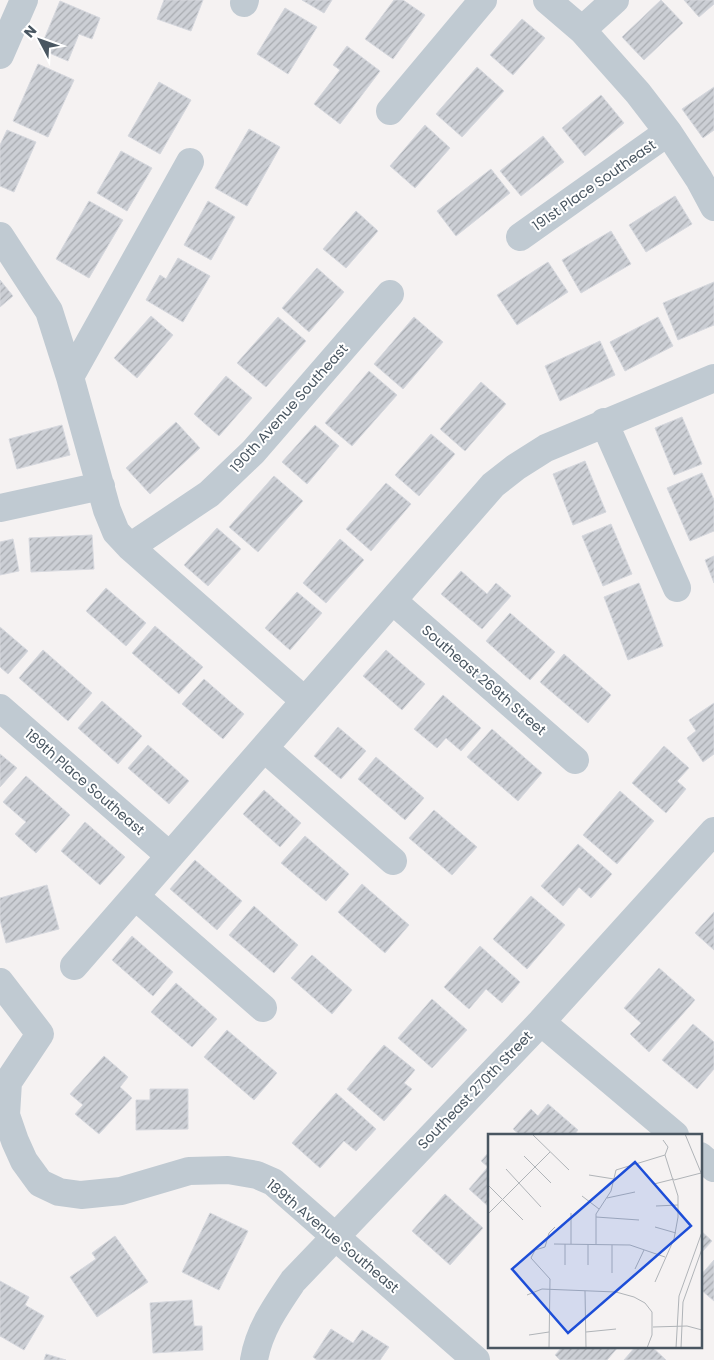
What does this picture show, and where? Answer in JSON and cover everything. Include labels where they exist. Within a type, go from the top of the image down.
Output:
[{"type":"street","points":[[0,55],[24,0]]},
{"type":"street","points":[[390,111],[483,0]]},
{"type":"street","name":"191st Place Southeast","points":[[547,0],[582,30],[638,93],[668,132],[707,174],[714,207]]},
{"type":"street","points":[[582,30],[615,0]]},
{"type":"street","name":"191st Place Southeast","points":[[520,237],[668,132]]},
{"type":"street","points":[[70,377],[190,162]]},
{"type":"street","points":[[0,236],[49,312],[70,377],[107,510],[116,532],[130,547],[305,702]]},
{"type":"street","name":"190th Avenue Southeast","points":[[130,547],[209,494],[253,452],[390,294]]},
{"type":"street","points":[[74,966],[493,485],[516,467],[546,448],[604,422],[714,378]]},
{"type":"street","points":[[604,422],[677,588]]},
{"type":"street","points":[[0,508],[101,486]]},
{"type":"street","name":"Southeast 269th Street","points":[[393,601],[575,760]]},
{"type":"street","name":"189th Place Southeast","points":[[0,708],[170,856]]},
{"type":"street","points":[[264,748],[393,862]]},
{"type":"street","name":"Southeast 270th Street","points":[[254,1360],[257,1342],[274,1308],[293,1281],[541,1022],[714,831]]},
{"type":"street","points":[[135,896],[263,1008]]},
{"type":"street","name":"189th Avenue Southeast","points":[[0,982],[40,1034],[8,1082],[6,1115],[24,1161],[40,1183],[59,1192],[81,1195],[121,1191],[189,1171],[228,1170],[257,1175],[273,1182],[476,1360]]},
{"type":"street","points":[[541,1022],[674,1134]]},
{"type":"street","points":[[702,1158],[714,1168]]},
{"type":"building","points":[[164,0],[203,0],[191,31],[157,19]]},
{"type":"building","points":[[302,0],[332,0],[324,13]]},
{"type":"building","points":[[394,0],[403,0],[425,15],[393,59],[365,39]]},
{"type":"building","points":[[661,0],[683,23],[644,60],[622,37]]},
{"type":"building","points":[[684,0],[714,0],[714,4],[699,17]]},
{"type":"building","points":[[60,1],[100,18],[92,39],[79,34],[68,61],[40,49]]},
{"type":"building","points":[[285,8],[317,27],[288,74],[257,54]]},
{"type":"building","points":[[522,19],[545,38],[513,75],[490,55]]},
{"type":"building","points":[[347,46],[380,71],[340,124],[314,104],[340,70],[333,65]]},
{"type":"building","points":[[38,64],[74,80],[48,137],[13,121]]},
{"type":"building","points":[[477,67],[504,91],[462,137],[436,114]]},
{"type":"building","points":[[159,82],[191,100],[160,154],[128,136]]},
{"type":"building","points":[[714,87],[714,130],[703,138],[682,109]]},
{"type":"building","points":[[601,95],[624,123],[585,156],[562,128]]},
{"type":"building","points":[[425,125],[450,148],[415,188],[390,166]]},
{"type":"building","points":[[249,129],[280,147],[247,206],[215,188]]},
{"type":"building","points":[[7,130],[36,142],[14,192],[0,186],[0,145]]},
{"type":"building","points":[[543,136],[564,162],[521,196],[500,171]]},
{"type":"building","points":[[121,151],[152,168],[127,211],[97,193]]},
{"type":"building","points":[[491,169],[510,193],[456,236],[437,211]]},
{"type":"building","points":[[675,196],[692,224],[646,252],[629,225]]},
{"type":"building","points":[[89,201],[123,220],[89,278],[56,259]]},
{"type":"building","points":[[208,201],[235,217],[211,260],[184,245]]},
{"type":"building","points":[[356,211],[378,231],[346,268],[323,249]]},
{"type":"building","points":[[611,231],[631,264],[581,293],[562,260]]},
{"type":"building","points":[[178,258],[210,276],[183,322],[146,300],[160,275],[166,279]]},
{"type":"building","points":[[548,262],[568,292],[517,325],[497,295]]},
{"type":"building","points":[[317,268],[344,292],[309,332],[282,308]]},
{"type":"building","points":[[0,280],[13,296],[0,307]]},
{"type":"building","points":[[714,282],[714,325],[678,340],[663,303]]},
{"type":"building","points":[[151,316],[173,335],[137,378],[114,358]]},
{"type":"building","points":[[278,317],[306,341],[266,387],[237,363]]},
{"type":"building","points":[[414,317],[443,342],[403,389],[374,364]]},
{"type":"building","points":[[658,317],[673,346],[625,371],[610,342]]},
{"type":"building","points":[[600,341],[615,375],[560,401],[545,366]]},
{"type":"building","points":[[369,371],[397,395],[352,446],[325,423]]},
{"type":"building","points":[[226,376],[252,398],[219,436],[194,414]]},
{"type":"building","points":[[481,382],[506,404],[465,451],[440,429]]},
{"type":"building","points":[[682,417],[702,464],[674,475],[655,428]]},
{"type":"building","points":[[176,422],[200,448],[150,494],[126,468]]},
{"type":"building","points":[[62,425],[70,455],[17,469],[9,439]]},
{"type":"building","points":[[315,425],[339,446],[307,484],[282,462]]},
{"type":"building","points":[[431,434],[455,454],[419,496],[395,475]]},
{"type":"building","points":[[585,461],[606,512],[573,525],[553,474]]},
{"type":"building","points":[[702,473],[714,500],[714,531],[690,541],[667,488]]},
{"type":"building","points":[[274,476],[303,501],[258,552],[229,527]]},
{"type":"building","points":[[386,483],[411,504],[371,551],[346,529]]},
{"type":"building","points":[[611,524],[632,574],[603,586],[582,536]]},
{"type":"building","points":[[217,528],[241,549],[208,586],[184,565]]},
{"type":"building","points":[[92,535],[94,569],[31,572],[29,538]]},
{"type":"building","points":[[13,539],[19,571],[0,575],[0,542]]},
{"type":"building","points":[[340,539],[364,560],[326,603],[303,583]]},
{"type":"building","points":[[714,556],[714,583],[705,560]]},
{"type":"building","points":[[461,571],[487,594],[496,583],[511,596],[482,629],[441,594]]},
{"type":"building","points":[[639,583],[663,646],[628,660],[604,597]]},
{"type":"building","points":[[106,588],[146,623],[126,646],[86,611]]},
{"type":"building","points":[[297,592],[322,613],[290,650],[265,628]]},
{"type":"building","points":[[510,613],[555,652],[530,680],[486,641]]},
{"type":"building","points":[[155,626],[203,667],[179,694],[132,653]]},
{"type":"building","points":[[0,627],[28,651],[8,674],[0,667]]},
{"type":"building","points":[[43,650],[92,693],[68,721],[19,678]]},
{"type":"building","points":[[386,650],[425,684],[402,710],[363,676]]},
{"type":"building","points":[[564,654],[611,695],[588,723],[540,682]]},
{"type":"building","points":[[204,679],[244,714],[223,739],[182,704]]},
{"type":"building","points":[[443,695],[481,728],[461,751],[446,738],[437,748],[414,729]]},
{"type":"building","points":[[102,701],[142,736],[118,764],[78,728]]},
{"type":"building","points":[[714,703],[714,754],[703,762],[687,738],[696,731],[689,720]]},
{"type":"building","points":[[338,727],[366,751],[341,779],[314,756]]},
{"type":"building","points":[[492,729],[542,773],[518,801],[467,757]]},
{"type":"building","points":[[148,745],[189,781],[169,804],[128,768]]},
{"type":"building","points":[[664,746],[689,768],[677,781],[686,789],[666,813],[632,783]]},
{"type":"building","points":[[0,754],[17,768],[0,787]]},
{"type":"building","points":[[376,757],[424,798],[405,820],[358,779]]},
{"type":"building","points":[[26,776],[70,815],[36,853],[15,834],[26,822],[3,802]]},
{"type":"building","points":[[264,790],[301,823],[280,847],[243,814]]},
{"type":"building","points":[[620,791],[654,821],[617,864],[583,835]]},
{"type":"building","points":[[434,810],[477,847],[452,875],[409,838]]},
{"type":"building","points":[[85,822],[125,857],[100,885],[61,851]]},
{"type":"building","points":[[305,836],[349,874],[326,901],[281,863]]},
{"type":"building","points":[[578,844],[612,874],[591,898],[579,887],[563,906],[541,886]]},
{"type":"building","points":[[195,860],[242,901],[217,930],[170,889]]},
{"type":"building","points":[[362,884],[409,925],[385,953],[338,912]]},
{"type":"building","points":[[47,885],[59,929],[6,943],[0,920],[0,898]]},
{"type":"building","points":[[531,896],[565,925],[527,969],[493,939]]},
{"type":"building","points":[[254,906],[298,945],[274,973],[229,935]]},
{"type":"building","points":[[714,912],[714,950],[695,933]]},
{"type":"building","points":[[132,936],[173,972],[153,996],[112,960]]},
{"type":"building","points":[[480,946],[520,982],[502,1003],[486,989],[469,1009],[444,987]]},
{"type":"building","points":[[312,955],[352,990],[332,1014],[291,978]]},
{"type":"building","points":[[659,968],[695,1000],[649,1052],[630,1034],[641,1023],[624,1008]]},
{"type":"building","points":[[176,983],[217,1019],[192,1047],[151,1012]]},
{"type":"building","points":[[432,999],[467,1030],[432,1068],[398,1038]]},
{"type":"building","points":[[693,1024],[714,1042],[714,1069],[697,1089],[662,1060]]},
{"type":"building","points":[[227,1030],[277,1073],[254,1100],[204,1057]]},
{"type":"building","points":[[384,1045],[415,1070],[404,1083],[412,1089],[384,1121],[347,1089]]},
{"type":"building","points":[[104,1056],[128,1077],[120,1087],[132,1098],[99,1134],[75,1114],[83,1105],[70,1094]]},
{"type":"building","points":[[150,1089],[188,1089],[188,1129],[136,1130],[136,1100],[150,1100]]},
{"type":"building","points":[[336,1093],[376,1129],[356,1151],[344,1141],[320,1168],[292,1143]]},
{"type":"building","points":[[548,1104],[578,1130],[575,1134],[519,1134],[513,1129],[531,1109],[538,1116]]},
{"type":"building","points":[[488,1153],[488,1167],[481,1161]]},
{"type":"building","points":[[488,1167],[488,1206],[469,1189]]},
{"type":"building","points":[[445,1194],[483,1228],[450,1265],[412,1231]]},
{"type":"building","points":[[210,1213],[248,1231],[219,1290],[182,1272]]},
{"type":"building","points":[[702,1232],[712,1241],[702,1252]]},
{"type":"building","points":[[115,1236],[148,1282],[97,1317],[70,1277],[96,1259],[92,1253]]},
{"type":"building","points":[[714,1260],[714,1301],[702,1291],[702,1274]]},
{"type":"building","points":[[0,1281],[29,1297],[25,1305],[44,1316],[24,1350],[0,1336]]},
{"type":"building","points":[[192,1300],[194,1326],[202,1326],[203,1350],[153,1353],[150,1303]]},
{"type":"building","points":[[331,1329],[353,1343],[362,1330],[389,1347],[380,1360],[317,1360],[313,1357]]},
{"type":"building","points":[[561,1348],[617,1348],[607,1360],[560,1360],[555,1355]]},
{"type":"building","points":[[634,1348],[653,1348],[666,1360],[624,1360]]},
{"type":"building","points":[[46,1354],[66,1360],[44,1360]]}]
